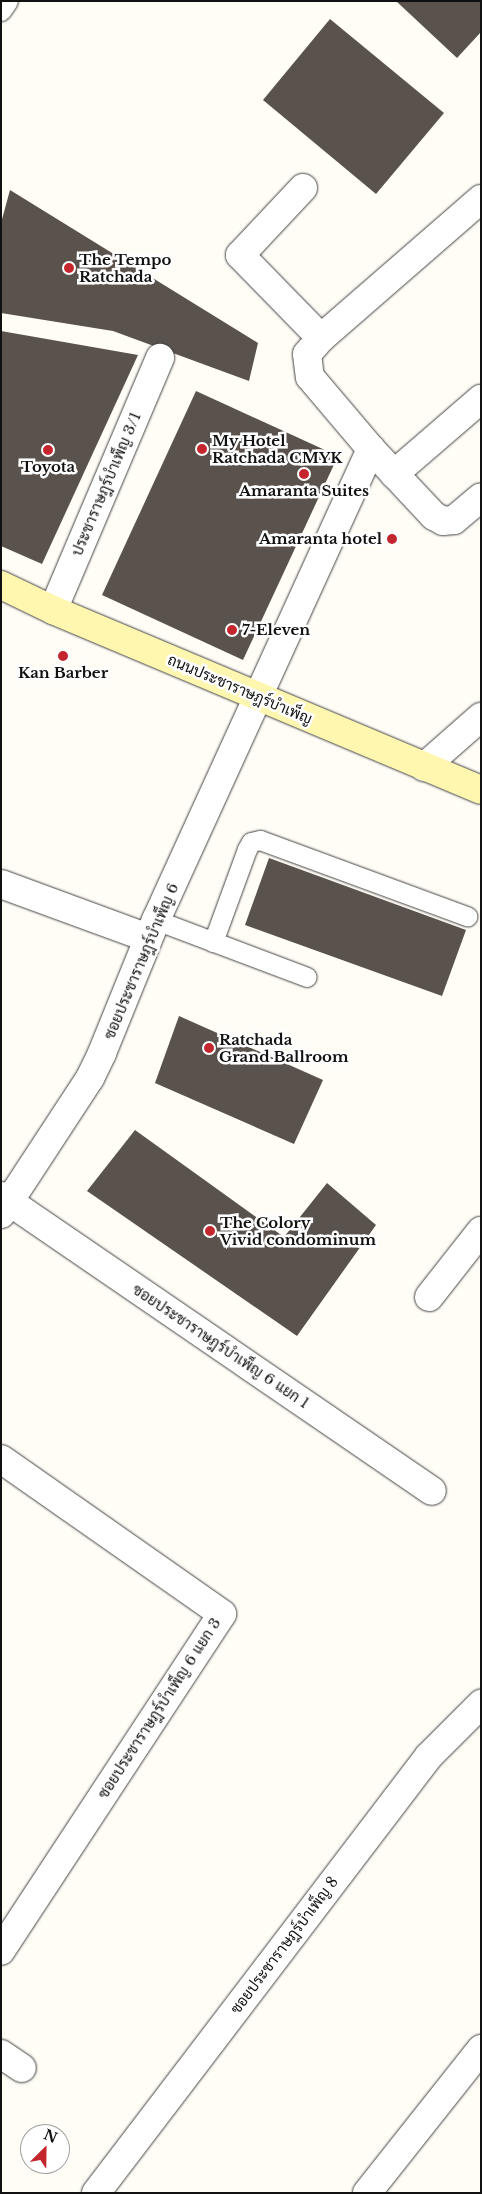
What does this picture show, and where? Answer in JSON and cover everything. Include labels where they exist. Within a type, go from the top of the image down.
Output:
[{"type":"main road","name":"ถนนประชาราษฎร์บำเพ็ญ","points":[[1,585],[53,610],[481,790]]},
{"type":"street","points":[[303,188],[240,255],[314,346]]},
{"type":"street","points":[[481,199],[314,346],[310,377],[371,450],[434,516],[443,522],[454,520],[481,497]]},
{"type":"street","name":"ประชาราษฎร์บำเพ็ญ 3/1","points":[[53,610],[160,358]]},
{"type":"street","points":[[394,474],[481,399]]},
{"type":"street","name":"ซอยประชาราษฎร์บำเพ็ญ 6","points":[[4,1204],[90,1078],[152,929],[371,450]]},
{"type":"street","points":[[424,767],[481,717]]},
{"type":"street","points":[[1,884],[152,929]]},
{"type":"street","name":"ซอยประชาราษฎร์บำเพ็ญ 6 แยก 1","points":[[4,1204],[432,1491]]},
{"type":"street","points":[[429,1297],[481,1231]]},
{"type":"street","name":"ซอยประชาราษฎร์บำเพ็ญ 6 แยก 3","points":[[1,1459],[222,1614],[1,1951]]},
{"type":"street","name":"ซอยประชาราษฎร์บำเพ็ญ 8","points":[[96,2193],[429,1756],[481,1704]]},
{"type":"street","points":[[367,2193],[481,2049]]},
{"type":"lane","points":[[1,11],[8,1]]},
{"type":"lane","points":[[213,942],[247,849],[251,842],[260,840],[467,916]]},
{"type":"lane","points":[[152,929],[213,942],[307,977]]},
{"type":"building","points":[[396,1],[481,1],[481,32],[457,58]]},
{"type":"building","points":[[330,19],[444,113],[376,194],[263,100]]},
{"type":"building","name":"The Tempo Ratchada","points":[[10,190],[258,343],[249,381],[113,331],[1,313],[1,223]]},
{"type":"building","name":"Toyota","points":[[1,331],[138,355],[42,564],[1,546]]},
{"type":"building","points":[[196,391],[338,456],[243,660],[102,595]]},
{"type":"building","points":[[269,858],[466,930],[442,996],[245,925]]},
{"type":"building","name":"Ratchada Grand Ballroom","points":[[179,1016],[323,1080],[294,1144],[155,1083]]},
{"type":"building","name":"The Colory Vivid condominum","points":[[135,1130],[284,1237],[327,1183],[376,1225],[297,1336],[87,1191]]},
{"type":"place","name":"The Tempo Ratchada","points":[[69,268]]},
{"type":"place","name":"My Hotel Ratchada CMYK","points":[[202,449]]},
{"type":"place","name":"Toyota","points":[[48,450]]},
{"type":"place","name":"Amaranta Suites","points":[[304,474]]},
{"type":"place","name":"Amaranta hotel","points":[[392,539]]},
{"type":"place","name":"7-Eleven","points":[[232,630]]},
{"type":"place","name":"Kan Barber","points":[[63,656]]},
{"type":"place","name":"Ratchada Grand Ballroom","points":[[209,1048]]},
{"type":"place","name":"The Colory Vivid condominum","points":[[210,1231]]}]
